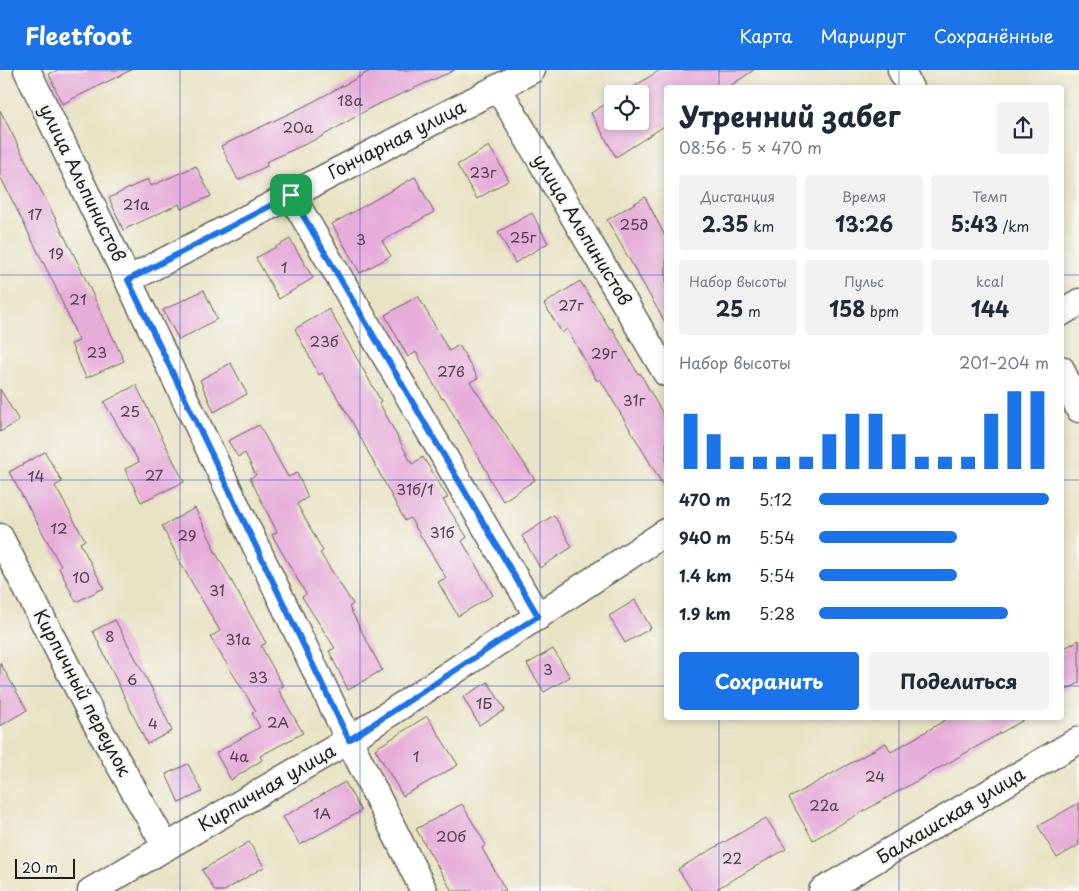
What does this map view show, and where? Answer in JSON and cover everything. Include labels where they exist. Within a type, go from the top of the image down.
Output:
[{"type":"street","name":"улица Альпинистов","points":[[27,70],[349,740],[424,891]]},
{"type":"street","name":"Гончарная улица","points":[[128,280],[532,70]]},
{"type":"street","points":[[901,70],[908,85]]},
{"type":"street","name":"улица Альпинистов","points":[[498,88],[664,371]]},
{"type":"street","points":[[291,195],[538,616]]},
{"type":"street","points":[[1064,311],[1079,302]]},
{"type":"street","points":[[1064,376],[1079,409]]},
{"type":"street","name":"Кирпичная улица","points":[[90,891],[349,740],[664,533]]},
{"type":"street","name":"Кирпичный переулок","points":[[0,537],[98,727],[166,847]]},
{"type":"street","name":"Балхашская улица","points":[[822,891],[1079,740]]},
{"type":"building","points":[[58,70],[131,70],[62,104],[49,74]]},
{"type":"building","points":[[372,70],[455,70],[372,107],[321,137],[266,162],[267,166],[238,180],[221,146],[307,105]]},
{"type":"building","points":[[660,70],[754,70],[732,85],[664,85],[664,126],[616,157],[591,113],[604,105],[604,130],[649,130],[649,85],[636,85]]},
{"type":"building","points":[[0,110],[76,259],[124,361],[86,378],[71,344],[79,341],[55,286],[0,176]]},
{"type":"building","points":[[489,146],[509,180],[477,199],[457,165]]},
{"type":"building","points":[[196,166],[211,196],[181,209],[179,204],[123,230],[109,198],[148,179],[151,186]]},
{"type":"building","points":[[415,177],[434,212],[382,241],[391,256],[360,273],[332,224]]},
{"type":"building","points":[[645,197],[664,234],[664,320],[607,220]]},
{"type":"building","points":[[532,213],[548,243],[515,263],[498,232]]},
{"type":"building","points":[[290,239],[313,278],[279,299],[256,258]]},
{"type":"building","points":[[580,281],[610,329],[612,328],[664,416],[664,487],[600,379],[597,381],[567,329],[562,333],[544,304]]},
{"type":"building","points":[[204,290],[217,319],[179,340],[163,310]]},
{"type":"building","points":[[418,296],[449,351],[459,345],[478,378],[470,382],[535,480],[503,501],[416,352],[408,357],[385,315]]},
{"type":"building","points":[[329,309],[381,401],[379,402],[412,464],[423,457],[448,498],[443,500],[467,537],[462,541],[493,595],[458,616],[438,582],[446,578],[410,518],[405,521],[350,418],[322,373],[319,375],[295,329]]},
{"type":"building","points":[[231,363],[247,394],[214,412],[200,380]]},
{"type":"building","points":[[136,385],[184,482],[141,502],[125,469],[139,462],[104,402]]},
{"type":"building","points":[[0,389],[19,421],[0,432]]},
{"type":"building","points":[[259,425],[288,477],[297,473],[308,497],[297,504],[323,551],[320,553],[353,604],[349,607],[382,670],[348,690],[329,651],[335,648],[302,597],[306,594],[272,535],[277,532],[250,478],[256,475],[245,453],[238,457],[228,441]]},
{"type":"building","points":[[45,452],[62,482],[55,486],[85,540],[80,543],[104,588],[76,602],[59,568],[61,566],[9,472]]},
{"type":"building","points":[[195,508],[212,546],[266,643],[261,646],[283,686],[278,689],[303,733],[260,756],[262,760],[231,780],[216,753],[260,727],[252,713],[256,711],[210,637],[220,631],[180,562],[162,526]]},
{"type":"building","points":[[554,515],[572,547],[540,568],[522,536]]},
{"type":"building","points":[[635,600],[651,628],[625,643],[609,616]]},
{"type":"building","points":[[115,620],[160,704],[172,731],[147,744],[93,631]]},
{"type":"building","points":[[1079,640],[1079,683],[1064,691],[1064,648]]},
{"type":"building","points":[[553,649],[570,677],[544,692],[527,664]]},
{"type":"building","points":[[0,663],[27,710],[0,726]]},
{"type":"building","points":[[488,682],[505,710],[479,725],[463,697]]},
{"type":"building","points":[[427,716],[458,765],[403,796],[375,749]]},
{"type":"building","points":[[946,720],[1023,720],[813,840],[789,798],[886,743],[891,752]]},
{"type":"building","points":[[188,764],[202,792],[179,803],[166,774]]},
{"type":"building","points":[[345,782],[361,811],[300,845],[283,817]]},
{"type":"building","points":[[1079,803],[1079,845],[1057,858],[1038,826]]},
{"type":"building","points":[[462,804],[486,845],[482,848],[506,891],[452,891],[416,829]]},
{"type":"building","points":[[766,818],[786,849],[713,891],[692,891],[678,869]]},
{"type":"building","points":[[249,842],[264,867],[224,891],[215,891],[202,870]]},
{"type":"route","points":[[291,195],[538,616],[349,740],[128,280],[291,195]]}]
